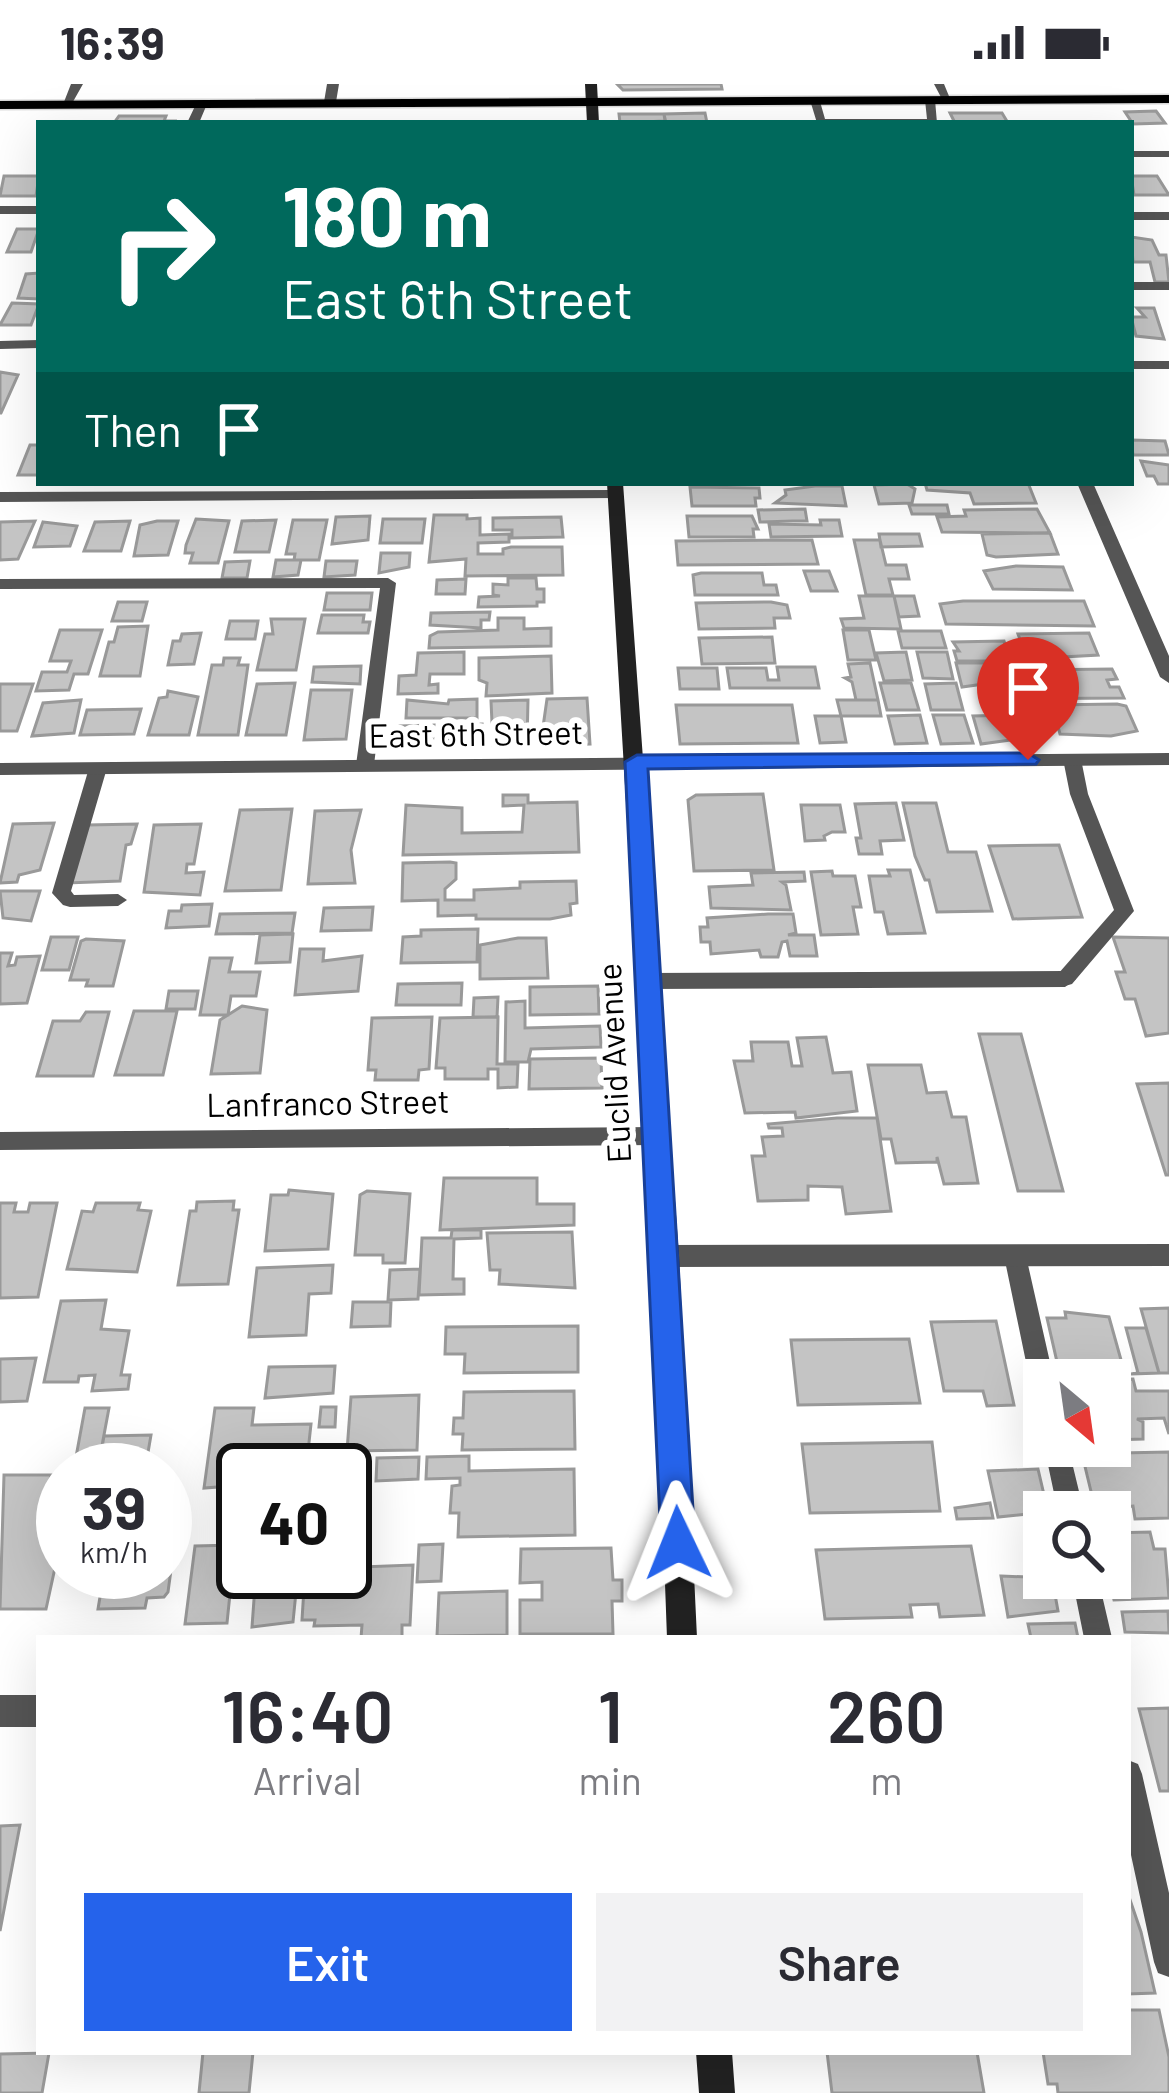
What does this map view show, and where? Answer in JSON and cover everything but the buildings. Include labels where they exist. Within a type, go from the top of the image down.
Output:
[{"type":"main road","points":[[0,104],[330,102],[592,92],[815,100],[1169,99]]},
{"type":"street","points":[[67,105],[77,84]]},
{"type":"street","points":[[330,102],[333,84]]},
{"type":"street","points":[[194,120],[201,104]]},
{"type":"street","points":[[0,210],[36,210]]},
{"type":"street","points":[[1134,216],[1169,216]]},
{"type":"street","points":[[0,345],[36,344]]},
{"type":"street","points":[[1134,365],[1169,364]]},
{"type":"street","points":[[1086,486],[1169,677]]},
{"type":"street","points":[[0,497],[615,488]]},
{"type":"street","name":"Euclid Avenue","points":[[615,488],[637,762],[666,1256],[682,1635]]},
{"type":"street","name":"East 6th Street","points":[[0,769],[1169,758]]},
{"type":"street","points":[[647,981],[1066,979]]},
{"type":"street","name":"Lanfranco Street","points":[[0,1142],[656,1136]]},
{"type":"street","points":[[666,1256],[1169,1255]]},
{"type":"street","points":[[0,1711],[36,1711]]},
{"type":"street","points":[[714,2055],[717,2093]]},
{"type":"lane","points":[[938,84],[938,100]]},
{"type":"lane","points":[[1134,154],[1169,154]]},
{"type":"lane","points":[[1134,286],[1169,286]]},
{"type":"lane","points":[[0,584],[388,583],[364,765]]},
{"type":"lane","points":[[1066,979],[1124,911],[1079,794],[1072,759]]},
{"type":"lane","points":[[98,768],[61,893],[70,901],[118,900]]},
{"type":"lane","points":[[1015,1256],[1037,1359]]},
{"type":"lane","points":[[1090,1599],[1097,1635]]},
{"type":"lane","points":[[1131,1788],[1169,1962]]},
{"type":"route","points":[[678,1543],[637,762],[1028,760]]}]
